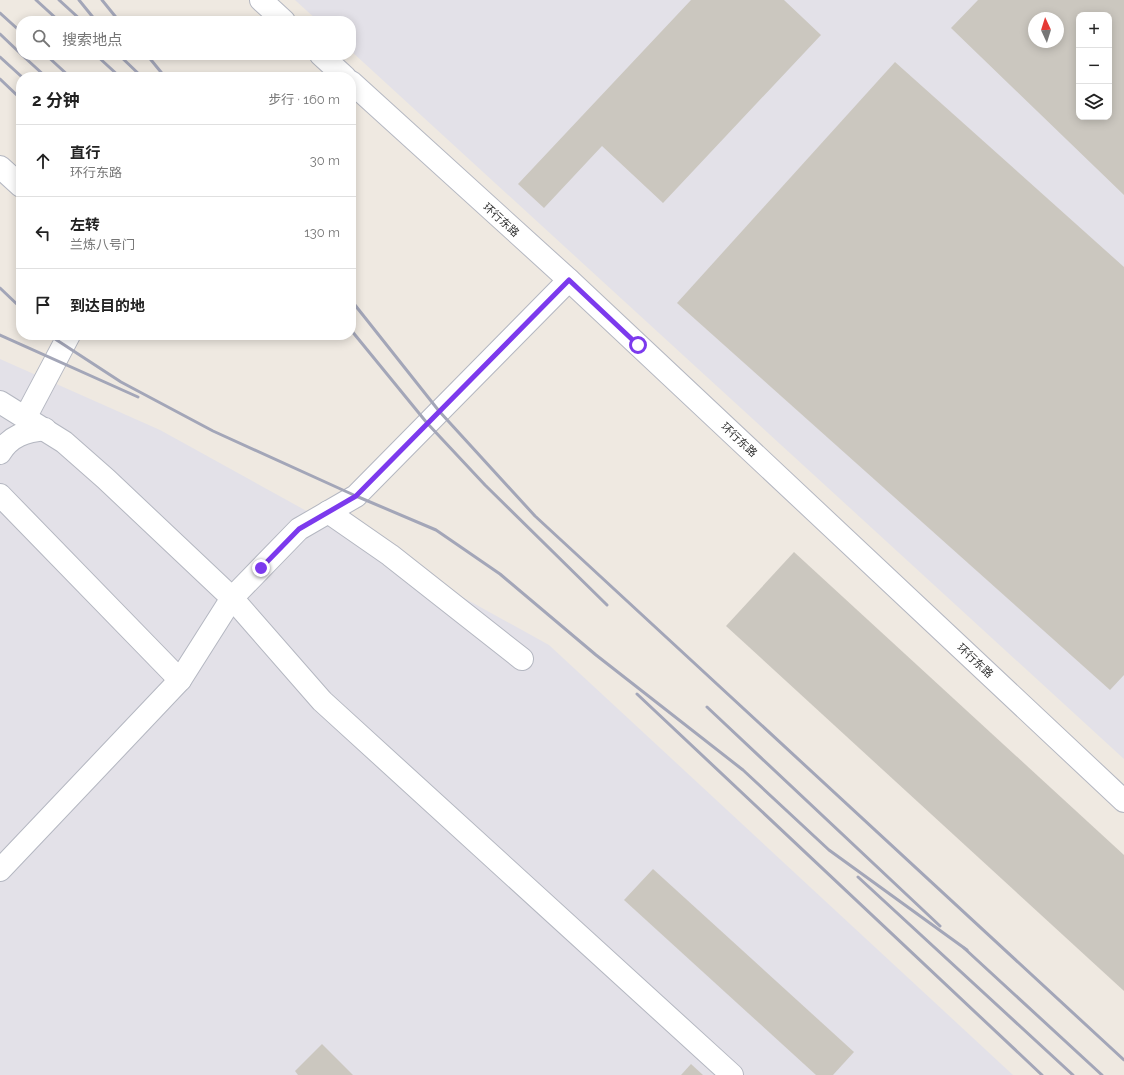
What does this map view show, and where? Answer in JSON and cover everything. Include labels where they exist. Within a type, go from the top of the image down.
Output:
[{"type":"street","points":[[261,0],[279,16]]},
{"type":"street","points":[[326,60],[340,72]]},
{"type":"street","name":"环行东路","points":[[356,87],[569,280],[1124,801]]},
{"type":"street","points":[[0,167],[16,181]]},
{"type":"street","points":[[0,870],[180,680],[232,598],[299,529],[356,496],[569,280]]},
{"type":"street","points":[[25,418],[66,340]]},
{"type":"street","points":[[0,402],[64,442],[106,478],[232,598],[322,701],[732,1075]]},
{"type":"street","points":[[0,453],[4,446],[16,436],[30,430],[45,429]]},
{"type":"street","points":[[0,495],[180,680]]},
{"type":"street","points":[[328,512],[390,554],[522,659]]},
{"type":"shaded area","points":[[295,0],[1124,0],[1124,759],[356,56],[356,16],[313,16]]},
{"type":"shaded area","points":[[0,359],[160,430],[549,645],[1013,1075],[0,1075]]},
{"type":"building","points":[[691,0],[784,0],[821,35],[663,203],[602,146],[544,208],[518,184]]},
{"type":"building","points":[[978,0],[1124,0],[1124,195],[951,28]]},
{"type":"building","points":[[895,62],[1124,267],[1124,675],[1110,690],[677,303]]},
{"type":"building","points":[[794,552],[1124,855],[1124,991],[726,626]]},
{"type":"building","points":[[653,869],[854,1052],[833,1075],[816,1075],[624,900]]},
{"type":"building","points":[[322,1044],[353,1075],[298,1075],[295,1071]]},
{"type":"building","points":[[691,1064],[703,1075],[681,1075]]},
{"type":"railway","points":[[36,0],[54,16]]},
{"type":"railway","points":[[59,0],[77,16]]},
{"type":"railway","points":[[79,0],[92,16]]},
{"type":"railway","points":[[102,0],[115,16]]},
{"type":"railway","points":[[0,13],[16,27]]},
{"type":"railway","points":[[0,34],[16,49]]},
{"type":"railway","points":[[0,57],[16,72]]},
{"type":"railway","points":[[27,60],[41,72]]},
{"type":"railway","points":[[51,60],[65,72]]},
{"type":"railway","points":[[101,60],[115,72]]},
{"type":"railway","points":[[124,60],[137,72]]},
{"type":"railway","points":[[151,60],[161,72]]},
{"type":"railway","points":[[0,79],[16,94]]},
{"type":"railway","points":[[0,288],[16,303]]},
{"type":"railway","points":[[356,306],[439,411],[535,516],[1124,1060]]},
{"type":"railway","points":[[0,335],[138,397]]},
{"type":"railway","points":[[356,336],[427,423],[485,485],[607,605]]},
{"type":"railway","points":[[57,340],[121,382],[213,431],[356,496],[436,530],[500,574],[596,655],[743,770],[829,850],[967,950]]},
{"type":"railway","points":[[637,694],[1042,1075]]},
{"type":"railway","points":[[707,707],[940,926]]},
{"type":"railway","points":[[858,877],[1073,1075]]},
{"type":"railway","points":[[964,948],[1102,1075]]},
{"type":"route","points":[[261,568],[299,529],[356,496],[569,280],[638,345]]}]
